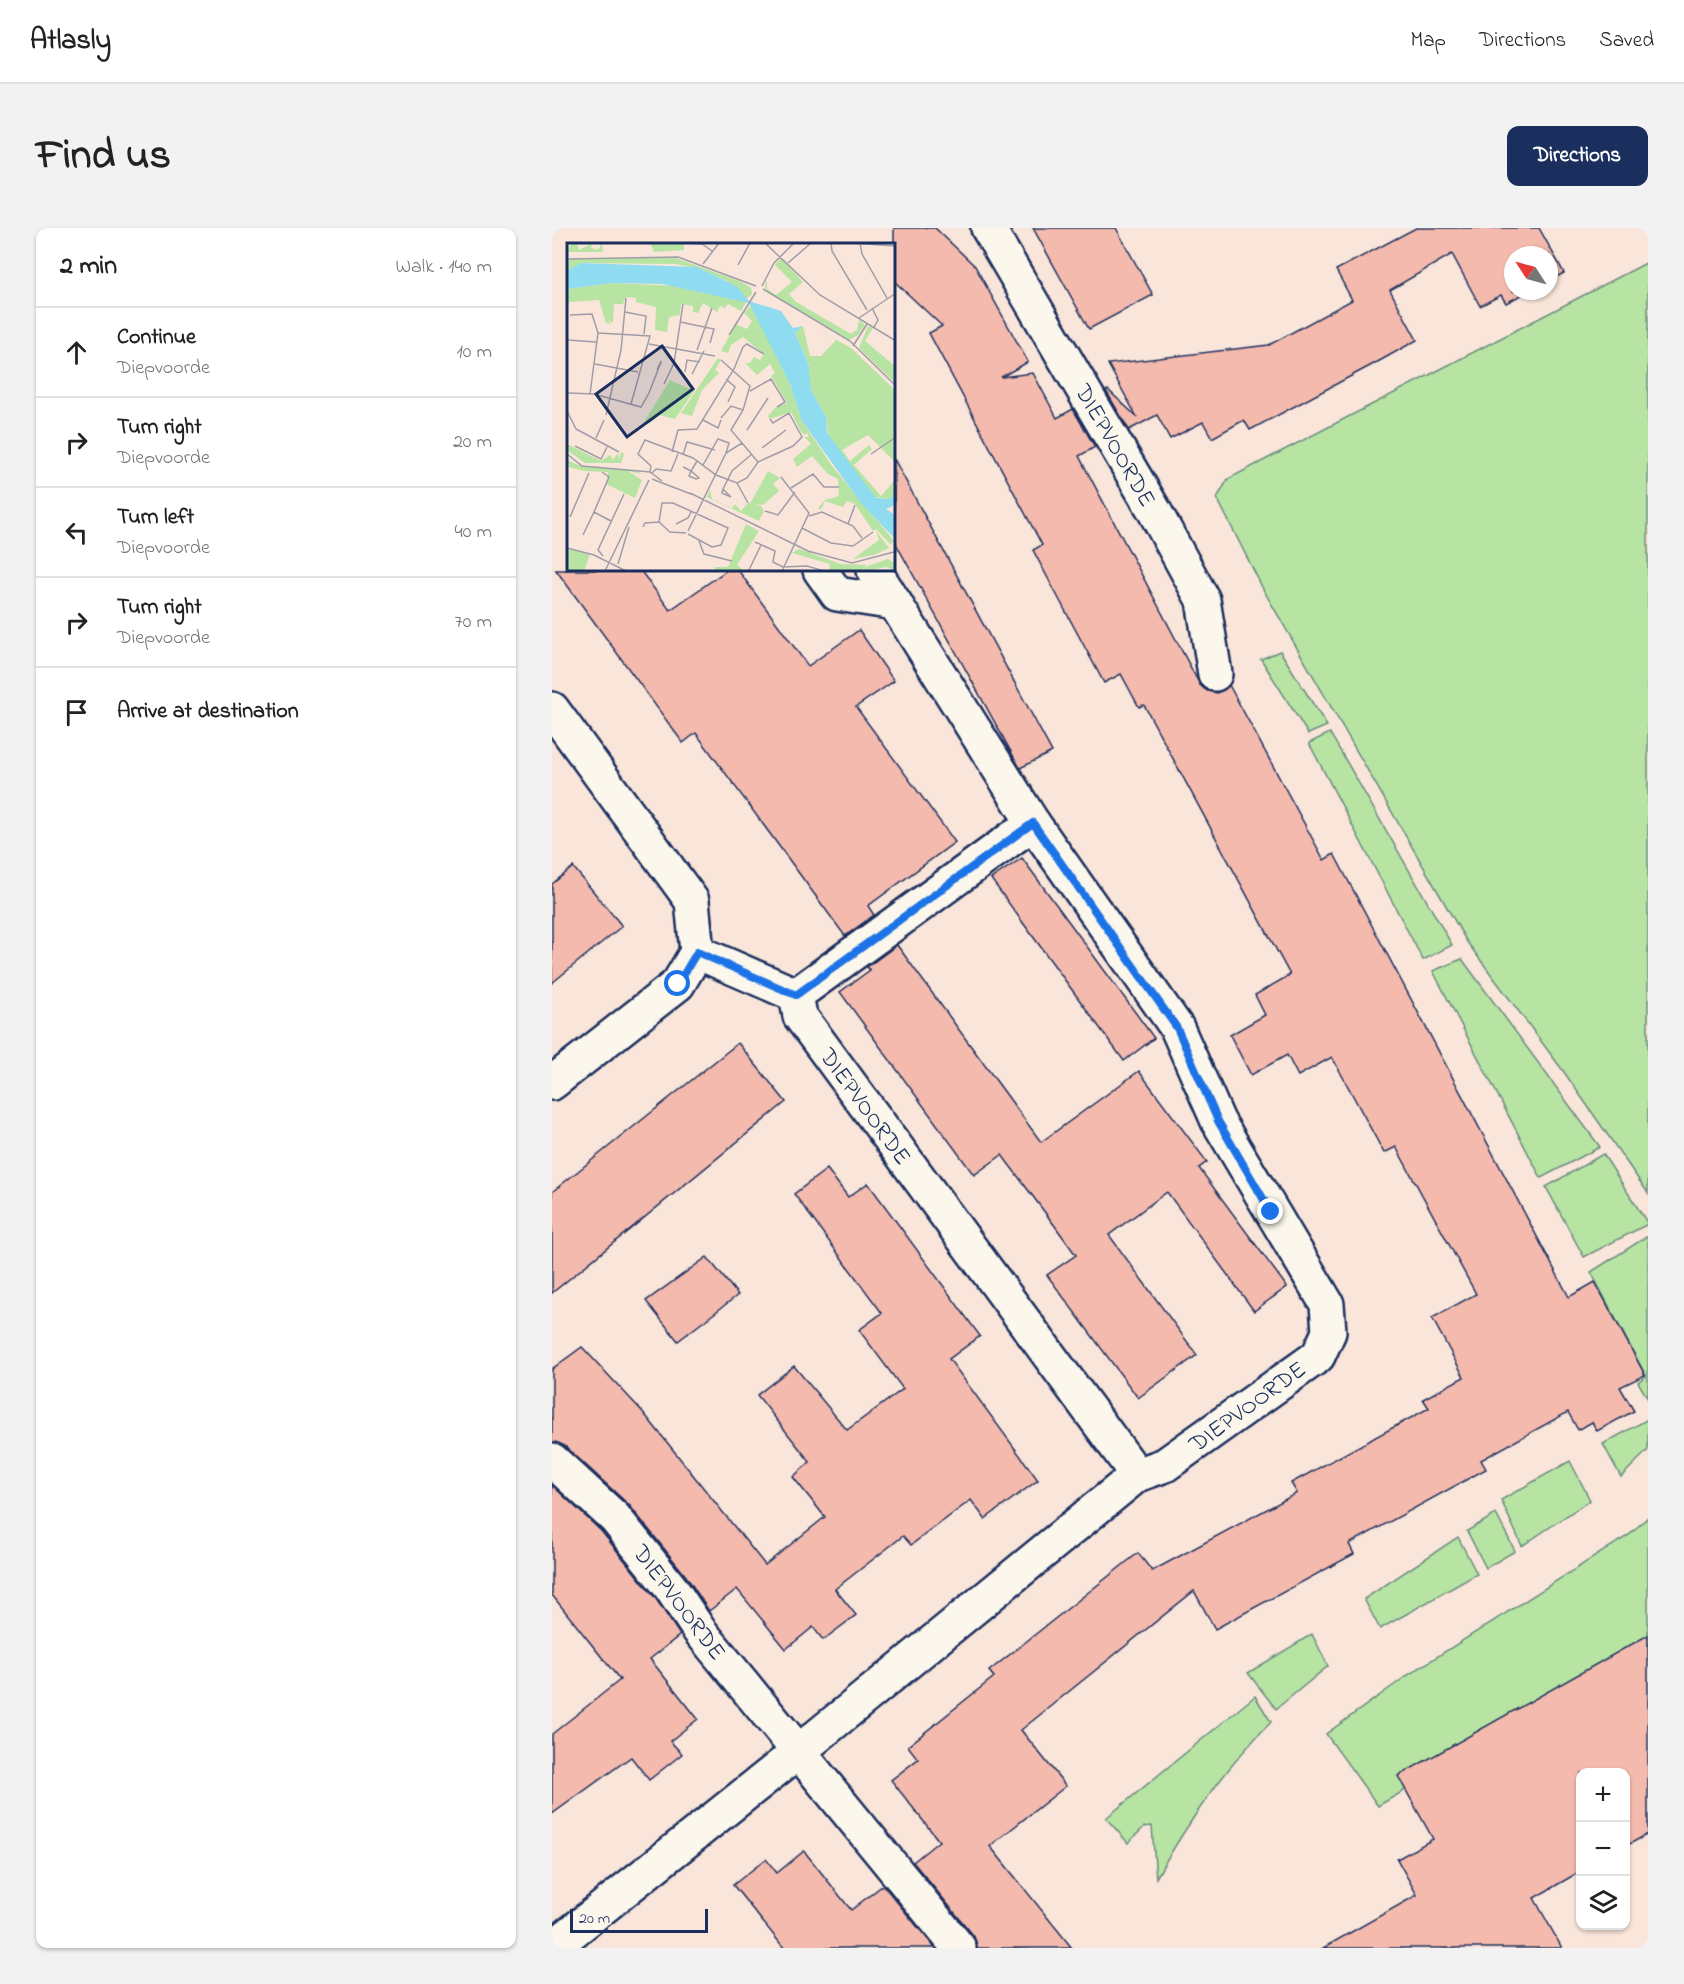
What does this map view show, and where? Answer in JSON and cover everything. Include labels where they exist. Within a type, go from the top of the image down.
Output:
[{"type":"street","name":"DIEPVOORDE","points":[[988,228],[1154,510],[1203,600],[1215,674]]},
{"type":"street","points":[[821,572],[837,594],[895,603]]},
{"type":"street","name":"DIEPVOORDE","points":[[552,1948],[798,1752],[1137,1475],[1166,1465],[1318,1356],[1329,1332],[1327,1304],[1218,1121],[1177,1028],[1033,823],[875,572]]},
{"type":"street","points":[[552,709],[692,901],[697,952],[678,984],[552,1083]]},
{"type":"street","points":[[697,952],[796,995],[1033,823]]},
{"type":"street","name":"DIEPVOORDE","points":[[796,995],[801,1016],[1137,1475]]},
{"type":"street","name":"DIEPVOORDE","points":[[552,1460],[615,1518],[671,1588],[699,1630],[959,1948]]},
{"type":"green space","points":[[1648,262],[1648,1193],[1564,1072],[1467,942],[1264,591],[1217,498],[1228,479]]},
{"type":"green space","points":[[1280,651],[1327,726],[1308,734],[1261,659]]},
{"type":"green space","points":[[1330,733],[1452,945],[1423,960],[1309,743]]},
{"type":"green space","points":[[1462,959],[1600,1147],[1541,1178],[1433,971]]},
{"type":"green space","points":[[1603,1154],[1648,1224],[1584,1257],[1546,1187]]},
{"type":"green space","points":[[1648,1237],[1648,1399],[1638,1382],[1646,1376],[1591,1272]]},
{"type":"green space","points":[[1648,1419],[1648,1450],[1621,1477],[1603,1444]]},
{"type":"green space","points":[[1570,1461],[1590,1500],[1522,1546],[1501,1500]]},
{"type":"green space","points":[[1496,1514],[1515,1551],[1486,1568],[1467,1531]]},
{"type":"green space","points":[[1648,1517],[1648,1648],[1378,1806],[1326,1734],[1408,1675],[1629,1535]]},
{"type":"green space","points":[[1458,1537],[1477,1574],[1380,1629],[1364,1599]]},
{"type":"green space","points":[[1312,1634],[1328,1666],[1276,1709],[1248,1673]]},
{"type":"green space","points":[[1255,1696],[1271,1722],[1208,1796],[1156,1878],[1152,1826],[1144,1827],[1128,1843],[1106,1818]]},
{"type":"building","points":[[894,228],[935,228],[975,266],[1028,362],[1001,377],[1033,373],[1057,418],[1073,409],[1095,447],[1079,456],[1200,685],[1208,691],[1217,693],[1229,685],[1324,860],[1334,854],[1569,1297],[1595,1282],[1645,1375],[1620,1387],[1634,1411],[1597,1431],[1592,1422],[1578,1430],[1568,1412],[1481,1460],[1486,1469],[1349,1544],[1354,1554],[1215,1629],[1194,1591],[1021,1730],[1066,1786],[990,1846],[1072,1948],[977,1948],[974,1936],[913,1862],[939,1841],[891,1780],[918,1759],[908,1746],[994,1677],[989,1671],[1138,1553],[1152,1571],[1297,1493],[1291,1483],[1429,1408],[1423,1399],[1464,1377],[1432,1318],[1476,1294],[1396,1147],[1384,1153],[1332,1057],[1298,1076],[1287,1055],[1251,1075],[1230,1035],[1265,1015],[1255,995],[1290,975],[1144,705],[1139,707],[1121,674],[1104,683],[1033,550],[1042,545],[929,333],[942,326],[896,283],[896,243],[894,243]]},
{"type":"building","points":[[1033,228],[1116,228],[1153,295],[1089,329]]},
{"type":"building","points":[[1416,228],[1539,228],[1549,246],[1504,246],[1504,300],[1501,295],[1480,306],[1452,254],[1390,290],[1417,340],[1250,430],[1244,420],[1212,438],[1203,422],[1170,439],[1157,415],[1129,430],[1106,391],[1108,390],[1137,417],[1108,364],[1269,345],[1352,300],[1336,270]]},
{"type":"building","points":[[1558,262],[1564,273],[1558,276]]},
{"type":"building","points":[[896,463],[1052,752],[1020,768],[896,544]]},
{"type":"building","points":[[556,570],[642,572],[670,610],[724,572],[739,572],[808,666],[859,630],[894,681],[856,707],[955,842],[868,906],[874,915],[845,936],[696,733],[683,743]]},
{"type":"building","points":[[1022,858],[1154,1038],[1124,1061],[991,879]]},
{"type":"building","points":[[573,867],[622,926],[552,983],[552,884]]},
{"type":"building","points":[[897,945],[1041,1142],[1139,1071],[1207,1162],[1199,1168],[1287,1287],[1254,1311],[1167,1192],[1109,1235],[1197,1355],[1138,1398],[1047,1275],[1076,1255],[1055,1226],[1002,1155],[974,1175],[840,992],[870,970],[867,967]]},
{"type":"building","points":[[738,1043],[786,1102],[552,1293],[552,1192]]},
{"type":"building","points":[[827,1169],[848,1197],[868,1183],[980,1336],[949,1359],[1038,1480],[985,1519],[971,1500],[911,1545],[903,1536],[835,1589],[856,1615],[823,1640],[813,1627],[786,1649],[737,1589],[709,1611],[686,1576],[630,1506],[565,1446],[552,1442],[552,1369],[582,1347],[642,1411],[765,1565],[825,1517],[793,1477],[810,1462],[757,1395],[794,1366],[847,1430],[903,1389],[859,1330],[882,1313],[794,1194]]},
{"type":"building","points":[[707,1257],[738,1295],[678,1341],[646,1301]]},
{"type":"building","points":[[552,1485],[601,1531],[656,1599],[680,1635],[650,1659],[698,1719],[670,1741],[682,1754],[649,1780],[631,1757],[552,1814],[552,1734],[620,1680],[552,1595]]},
{"type":"building","points":[[1648,1635],[1648,1834],[1630,1844],[1630,1768],[1576,1768],[1576,1874],[1534,1898],[1562,1948],[1323,1948],[1417,1895],[1397,1859],[1433,1839],[1398,1776]]},
{"type":"building","points":[[804,1851],[851,1910],[883,1885],[935,1948],[784,1948],[733,1885],[766,1859],[777,1873]]},
{"type":"route","points":[[678,984],[697,952],[796,995],[813,980],[1033,823],[1111,938],[1177,1028],[1218,1121],[1271,1212]]}]
